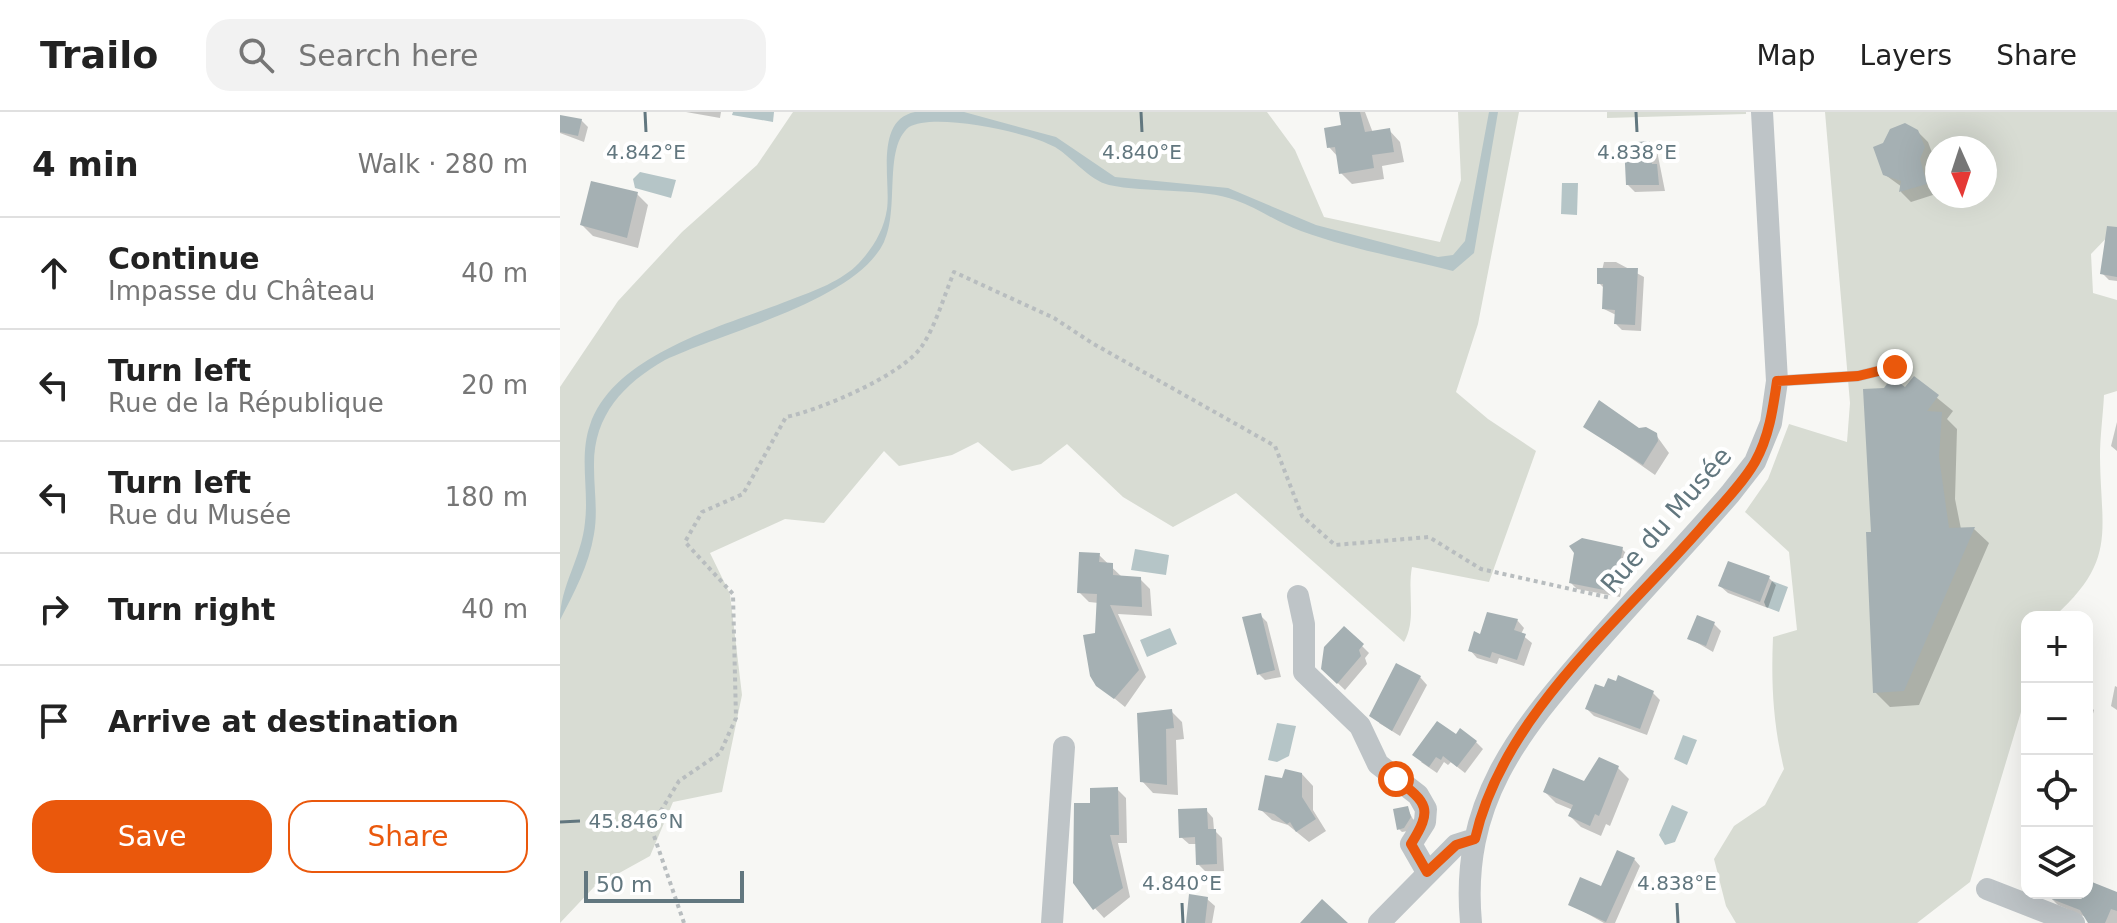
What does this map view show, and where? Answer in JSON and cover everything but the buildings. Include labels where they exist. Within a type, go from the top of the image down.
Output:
[{"type":"street","name":"Rue du Musée","points":[[1471,923],[1468,888],[1475,839],[1500,769],[1528,721],[1663,571],[1755,462],[1771,423],[1777,381],[1762,112]]},
{"type":"street","points":[[1298,596],[1304,624],[1304,672],[1360,726],[1378,764],[1418,795],[1426,809],[1425,822],[1411,844],[1427,872]]},
{"type":"street","points":[[1052,923],[1064,747]]},
{"type":"street","points":[[1379,923],[1456,845],[1475,839]]},
{"type":"street","points":[[1987,889],[2074,923]]},
{"type":"lane","points":[[1777,381],[1858,376],[1895,367]]},
{"type":"path","points":[[684,923],[651,827],[679,781],[720,753],[736,718],[733,594],[685,542],[702,512],[743,494],[786,417],[815,411],[872,384],[921,348],[954,272],[1054,318],[1092,343],[1275,446],[1302,516],[1335,545],[1429,537],[1481,569],[1632,602]]},
{"type":"shaded area","points":[[733,112],[774,112],[773,122],[732,115]]},
{"type":"shaded area","points":[[793,112],[1267,112],[1295,150],[1324,217],[1440,242],[1461,180],[1458,112],[1519,112],[1478,324],[1456,392],[1488,419],[1536,451],[1489,582],[1412,567],[1411,615],[1404,642],[1236,493],[1173,527],[1123,497],[1067,444],[1041,464],[1012,471],[978,442],[952,455],[899,466],[884,451],[824,523],[785,519],[710,553],[730,594],[742,695],[722,792],[673,802],[650,856],[594,887],[560,923],[560,387],[618,301],[682,232],[757,165]]},
{"type":"shaded area","points":[[915,112],[964,112],[1056,137],[1115,177],[1228,188],[1316,225],[1438,257],[1453,255],[1465,241],[1489,112],[1498,112],[1474,253],[1453,271],[1320,237],[1222,196],[1109,185],[1055,147],[1024,135],[959,123],[921,123],[909,127],[896,149],[889,228],[884,242],[869,263],[818,298],[665,360],[636,380],[613,403],[599,432],[595,449],[596,517],[592,545],[560,620],[563,595],[580,547],[585,522],[587,437],[603,400],[647,360],[675,345],[818,289],[852,269],[873,245],[886,217],[887,153],[894,127],[902,117]]},
{"type":"shaded area","points":[[1607,112],[1746,112],[1746,114],[1607,118]]},
{"type":"shaded area","points":[[1825,112],[2117,112],[2117,227],[2091,254],[2093,293],[2117,300],[2117,391],[2104,395],[2100,441],[2101,544],[2088,579],[2060,611],[2021,611],[2021,712],[1970,882],[1917,923],[1736,923],[1726,906],[1714,859],[1734,826],[1765,805],[1784,769],[1774,703],[1773,637],[1797,630],[1789,552],[1745,512],[1768,479],[1789,424],[1847,442],[1850,403]]},
{"type":"shaded area","points":[[640,172],[676,180],[671,198],[635,188],[633,179]]},
{"type":"shaded area","points":[[1562,183],[1578,183],[1577,215],[1561,214]]},
{"type":"shaded area","points":[[1135,549],[1169,555],[1166,575],[1131,570]]},
{"type":"shaded area","points":[[1772,581],[1788,587],[1779,612],[1766,607],[1764,602]]},
{"type":"shaded area","points":[[1170,628],[1177,644],[1147,657],[1140,640]]},
{"type":"shaded area","points":[[1277,723],[1296,726],[1289,756],[1277,762],[1268,760]]},
{"type":"shaded area","points":[[1683,735],[1697,740],[1687,765],[1674,759]]},
{"type":"shaded area","points":[[1672,805],[1688,812],[1675,842],[1665,845],[1659,835]]},
{"type":"route","points":[[1396,779],[1418,795],[1426,809],[1425,822],[1411,844],[1427,872],[1456,845],[1475,839],[1479,818],[1500,769],[1528,721],[1663,571],[1755,462],[1771,423],[1777,381],[1858,376],[1895,367]]}]
